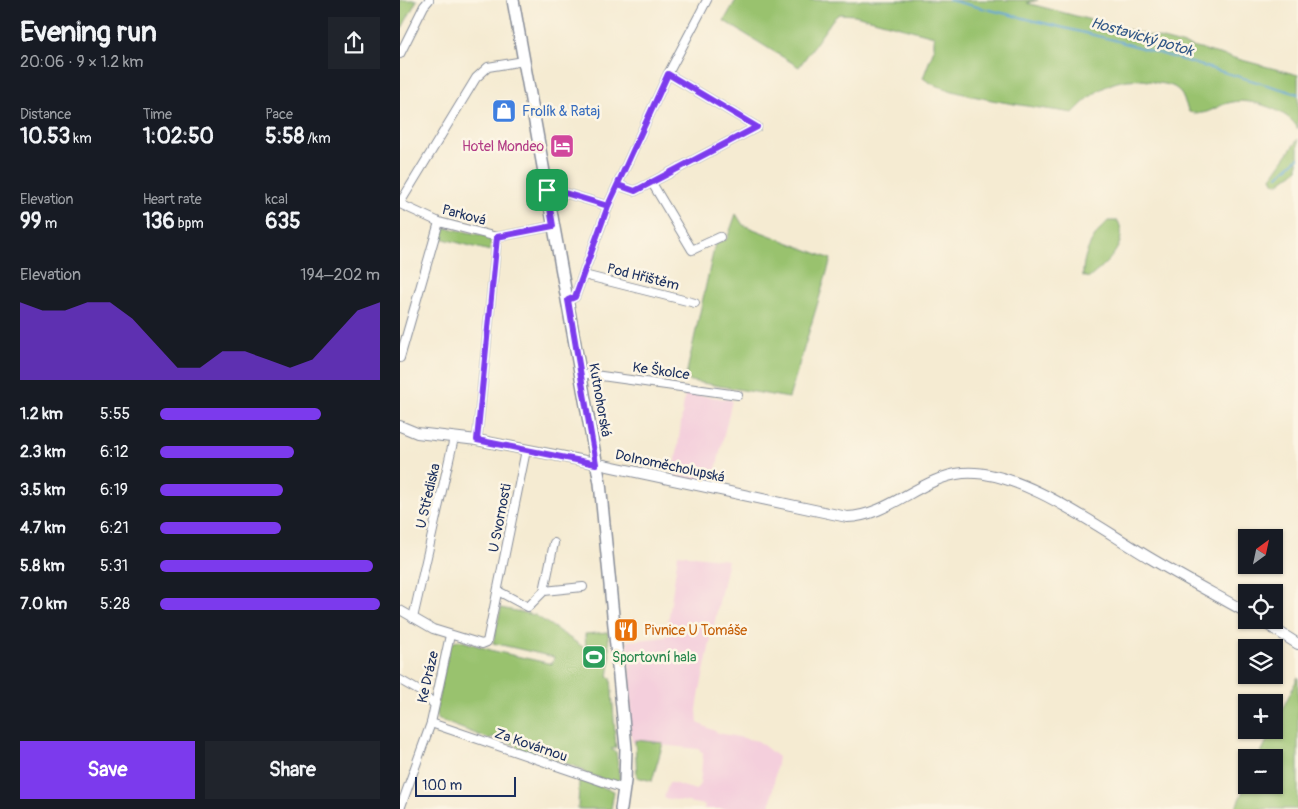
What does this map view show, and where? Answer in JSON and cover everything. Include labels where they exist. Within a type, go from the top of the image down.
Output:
[{"type":"main road","name":"Kutnohorská","points":[[513,0],[568,300],[602,506],[625,740],[624,789],[621,809]]},
{"type":"street","points":[[400,54],[424,6],[429,0]]},
{"type":"street","points":[[568,300],[575,297],[608,206],[668,74],[707,0]]},
{"type":"street","points":[[400,204],[476,78],[488,67],[524,61]]},
{"type":"street","points":[[618,185],[635,191],[757,127],[668,74]]},
{"type":"street","points":[[652,183],[692,250],[720,237]]},
{"type":"street","points":[[547,190],[555,190],[608,206]]},
{"type":"street","name":"Parková","points":[[400,204],[439,222],[497,237],[553,226]]},
{"type":"street","points":[[400,358],[439,222]]},
{"type":"street","points":[[477,440],[497,237]]},
{"type":"street","name":"Pod Hřištěm","points":[[584,275],[695,303]]},
{"type":"street","name":"Ke Školce","points":[[580,373],[738,395]]},
{"type":"street","name":"Dolnoměcholupská","points":[[400,426],[417,433],[477,440],[838,516],[857,517],[879,509],[934,482],[962,473],[987,474],[1012,480],[1055,502],[1238,607]]},
{"type":"street","name":"U Střediska","points":[[413,618],[454,438]]},
{"type":"street","name":"U Svornosti","points":[[450,635],[484,644],[490,638],[526,450]]},
{"type":"street","points":[[498,590],[528,608],[544,591],[554,543]]},
{"type":"street","points":[[544,591],[583,588]]},
{"type":"street","points":[[400,610],[433,629],[450,635]]},
{"type":"street","points":[[1274,629],[1298,644]]},
{"type":"street","name":"Ke Dráze","points":[[400,809],[431,723],[450,635]]},
{"type":"street","points":[[400,680],[421,692],[434,704]]},
{"type":"street","name":"Za Kovárnou","points":[[431,723],[624,789]]},
{"type":"shaded area","points":[[685,393],[732,400],[713,483],[674,475]]},
{"type":"shaded area","points":[[678,554],[728,560],[700,690],[697,710],[698,723],[719,733],[758,741],[778,757],[770,809],[704,809],[705,805],[664,798],[669,782],[696,790],[700,784],[703,753],[698,749],[632,742],[629,720],[630,678],[627,641],[666,637]]},
{"type":"green space","points":[[400,0],[417,0],[400,32]]},
{"type":"green space","points":[[736,0],[1038,0],[1027,3],[1298,75],[1298,129],[1294,123],[1279,111],[1250,102],[1227,103],[1202,113],[1189,112],[1182,96],[1175,87],[1145,80],[1121,81],[1111,84],[1101,89],[1073,113],[971,96],[934,84],[923,78],[934,49],[934,36],[855,15],[839,14],[833,19],[799,67],[724,21]]},
{"type":"green space","points":[[1298,139],[1298,169],[1278,184],[1273,182],[1271,177]]},
{"type":"green space","points":[[736,214],[743,225],[831,259],[789,398],[685,380],[715,244],[727,239]]},
{"type":"green space","points":[[1108,221],[1118,221],[1121,229],[1119,245],[1109,260],[1096,272],[1089,278],[1083,276],[1084,261],[1093,239]]},
{"type":"green space","points":[[443,227],[491,237],[490,251],[440,238]]},
{"type":"green space","points":[[501,608],[535,615],[586,649],[585,634],[608,632],[610,664],[608,677],[611,678],[616,748],[611,749],[616,752],[620,781],[616,783],[584,773],[582,769],[535,752],[533,754],[517,748],[516,745],[493,737],[489,739],[437,719],[437,705],[450,644],[459,640],[494,651],[552,664],[554,657],[493,643]]},
{"type":"green space","points":[[1298,677],[1298,809],[1235,809],[1242,794],[1283,794],[1283,749],[1263,749],[1268,739],[1283,739],[1283,708]]},
{"type":"green space","points":[[635,740],[663,743],[652,781],[637,777]]},
{"type":"green space","points":[[579,780],[614,791],[611,809],[578,809]]},
{"type":"waterway","name":"Hostavický potok","points":[[949,0],[1114,40],[1298,94]]},
{"type":"waterway","points":[[1278,176],[1298,158]]},
{"type":"place","name":"Frolík & Rataj","points":[[504,111]]},
{"type":"place","name":"Hotel Mondeo","points":[[562,146]]},
{"type":"place","name":"Pivnice U Tomáše","points":[[626,630]]},
{"type":"place","name":"Sportovní hala","points":[[594,657]]},
{"type":"route","points":[[547,190],[553,226],[497,237],[477,440],[596,464],[568,300],[575,297],[610,201],[668,74],[757,127],[635,191],[618,185],[610,201],[608,206],[555,190],[547,190]]}]
